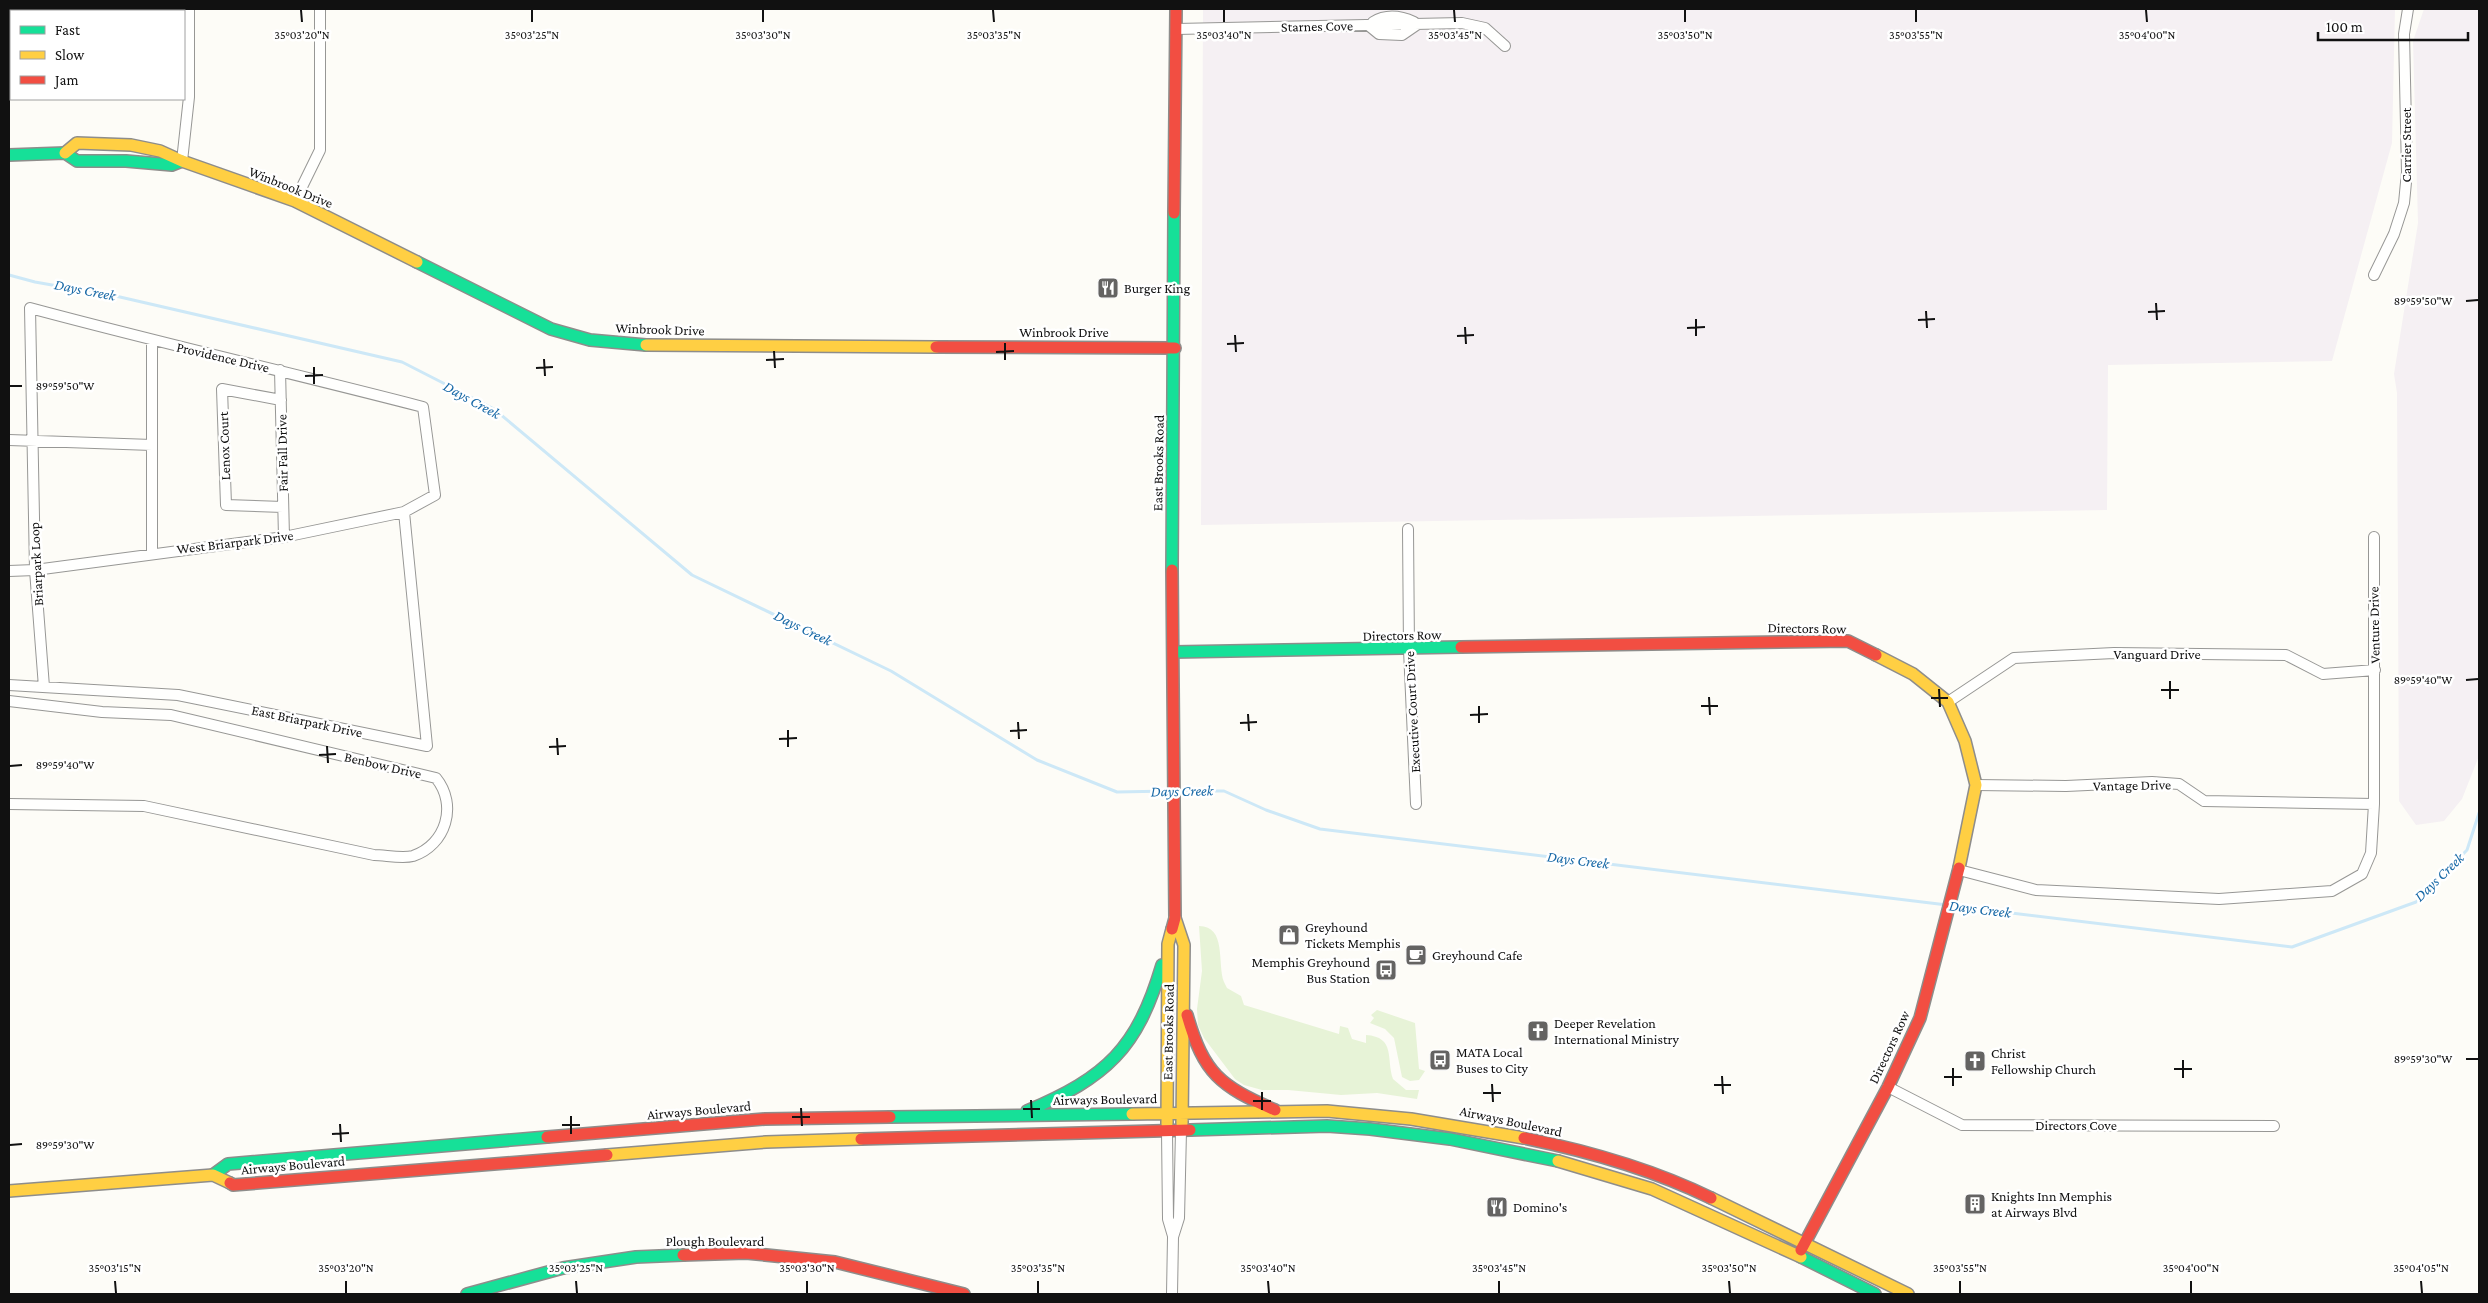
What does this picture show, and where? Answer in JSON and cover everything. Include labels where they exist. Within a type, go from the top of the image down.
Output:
[{"type":"main road","name":"East Brooks Road","points":[[1167,1131],[1168,944],[1175,918],[1172,522],[1175,348],[1176,9]]},
{"type":"main road","name":"Winbrook Drive","points":[[65,153],[77,143],[94,143],[151,149],[172,154],[182,161],[295,201],[552,329],[590,340],[639,345],[1175,348]]},
{"type":"main road","name":"Winbrook Drive","points":[[9,155],[65,153],[77,161],[126,161],[172,165],[182,161]]},
{"type":"main road","name":"Directors Row","points":[[1174,652],[1409,650],[1848,641],[1913,674],[1948,702],[1965,741],[1976,785],[1959,870],[1920,1018],[1888,1087],[1798,1256]]},
{"type":"main road","name":"East Brooks Road","points":[[1175,918],[1184,945],[1184,1004],[1181,1029],[1181,1131]]},
{"type":"main road","points":[[1017,1115],[1078,1089],[1095,1078],[1122,1052],[1134,1037],[1147,1014],[1168,944]]},
{"type":"main road","points":[[1184,1004],[1194,1044],[1199,1055],[1213,1074],[1236,1092],[1282,1113]]},
{"type":"main road","points":[[1343,1127],[1344,1112]]},
{"type":"main road","name":"Airways Boulevard","points":[[213,1176],[228,1164],[765,1119],[1344,1112],[1453,1124],[1552,1144],[1657,1174],[1805,1242],[1908,1294]]},
{"type":"main road","name":"Airways Boulevard","points":[[9,1191],[213,1176],[233,1185],[766,1142],[1343,1127],[1450,1138],[1549,1158],[1652,1188],[1875,1294]]},
{"type":"main road","name":"Plough Boulevard","points":[[467,1294],[563,1268],[636,1257],[746,1253],[835,1262],[964,1294]]},
{"type":"street","points":[[182,161],[189,98],[189,9]]},
{"type":"street","points":[[295,201],[320,150],[320,9]]},
{"type":"street","name":"Carrier Street","points":[[2374,275],[2394,234],[2404,203],[2407,172],[2404,34],[2408,9]]},
{"type":"street","name":"Starnes Cove","points":[[1176,29],[1368,25],[1379,18],[1403,17],[1418,24],[1474,24],[1494,35],[1506,46]]},
{"type":"street","name":"Starnes Cove","points":[[1368,25],[1378,34],[1402,34],[1418,24]]},
{"type":"street","name":"Providence Drive","points":[[32,440],[30,308],[152,341],[280,370],[423,407],[435,496],[404,512]]},
{"type":"street","points":[[152,341],[152,553]]},
{"type":"street","name":"Fair Fall Drive","points":[[280,370],[284,537]]},
{"type":"street","name":"Lenox Court","points":[[280,400],[222,389],[226,505],[283,507]]},
{"type":"street","points":[[9,440],[152,445]]},
{"type":"street","name":"Briarpark Loop","points":[[32,440],[34,570],[44,687]]},
{"type":"street","name":"West Briarpark Drive","points":[[9,571],[34,570],[284,537],[404,512]]},
{"type":"street","name":"East Briarpark Drive","points":[[9,686],[178,695],[427,746],[404,512]]},
{"type":"street","name":"Executive Court Drive","points":[[1408,529],[1409,650],[1416,804]]},
{"type":"street","name":"Venture Drive","points":[[1959,870],[2036,890],[2219,899],[2332,891],[2362,874],[2372,853],[2374,804],[2374,537]]},
{"type":"street","name":"Vanguard Drive","points":[[1948,702],[2014,658],[2114,653],[2286,655],[2323,674],[2375,670]]},
{"type":"street","name":"Benbow Drive","points":[[9,701],[102,712],[171,715],[436,778],[444,787],[449,815],[439,835],[428,849],[411,857],[374,855],[144,806],[9,804]]},
{"type":"street","name":"Vantage Drive","points":[[1976,785],[2066,786],[2152,782],[2179,784],[2204,800],[2374,804]]},
{"type":"street","name":"Directors Cove","points":[[1888,1087],[1962,1125],[2274,1126]]},
{"type":"street","name":"East Brooks Road","points":[[1167,1131],[1168,1219],[1173,1237]]},
{"type":"street","name":"East Brooks Road","points":[[1172,1294],[1173,1237],[1179,1218],[1181,1131]]},
{"type":"shaded area","points":[[1203,9],[2395,9],[2392,143],[2332,361],[2108,365],[2107,510],[1201,525]]},
{"type":"shaded area","points":[[2424,9],[2479,9],[2479,756],[2462,799],[2444,821],[2416,825],[2399,801],[2397,393],[2394,374],[2418,223],[2413,41]]},
{"type":"green space","points":[[1199,926],[1214,932],[1219,947],[1224,982],[1227,988],[1241,996],[1244,1005],[1339,1034],[1340,1026],[1348,1028],[1352,1039],[1366,1043],[1366,1035],[1382,1040],[1388,1050],[1393,1079],[1406,1090],[1419,1090],[1417,1099],[1377,1093],[1341,1095],[1288,1090],[1262,1090],[1244,1085],[1235,1079],[1204,1038],[1198,1025],[1197,1009],[1202,971]]},
{"type":"green space","points":[[1377,1010],[1415,1023],[1419,1069],[1425,1071],[1419,1080],[1410,1081],[1402,1077],[1394,1038],[1385,1029],[1370,1023],[1374,1018],[1371,1015]]},
{"type":"waterway","name":"Days Creek","points":[[9,275],[35,282],[120,297],[402,362],[494,409],[692,575],[891,671],[1037,760],[1117,792],[1169,791]]},
{"type":"waterway","name":"Days Creek","points":[[1180,791],[1224,791],[1266,810],[1320,829],[1947,905]]},
{"type":"waterway","name":"Days Creek","points":[[1953,906],[2292,947],[2416,902],[2467,850],[2479,813]]},
{"type":"traffic: fast","points":[[9,155],[65,153],[77,161],[126,161],[172,165],[182,161]]},
{"type":"traffic: fast","points":[[1172,570],[1174,213]]},
{"type":"traffic: fast","points":[[417,262],[551,329],[590,340],[646,345]]},
{"type":"traffic: fast","points":[[1174,652],[1461,647]]},
{"type":"traffic: fast","points":[[1027,1111],[1078,1086],[1115,1057],[1142,1018],[1162,965]]},
{"type":"traffic: fast","points":[[890,1117],[1132,1114]]},
{"type":"traffic: fast","points":[[1190,1130],[1327,1126],[1370,1129],[1450,1139],[1558,1161]]},
{"type":"traffic: fast","points":[[213,1175],[228,1164],[547,1137]]},
{"type":"traffic: fast","points":[[467,1294],[563,1268],[636,1257],[683,1255]]},
{"type":"traffic: fast","points":[[1801,1257],[1875,1294]]},
{"type":"traffic: slow","points":[[65,153],[77,143],[131,145],[160,151],[182,161],[295,201],[417,262]]},
{"type":"traffic: slow","points":[[646,345],[936,347]]},
{"type":"traffic: slow","points":[[1876,655],[1913,674],[1948,702],[1965,741],[1976,785],[1959,868]]},
{"type":"traffic: slow","points":[[1175,918],[1184,945],[1182,1124]]},
{"type":"traffic: slow","points":[[1167,1124],[1168,944],[1172,929]]},
{"type":"traffic: slow","points":[[1132,1114],[1327,1111],[1411,1119],[1524,1138]]},
{"type":"traffic: slow","points":[[607,1155],[766,1142],[861,1139]]},
{"type":"traffic: slow","points":[[1558,1161],[1652,1189],[1801,1257]]},
{"type":"traffic: slow","points":[[9,1191],[213,1175],[230,1183]]},
{"type":"traffic: slow","points":[[1711,1198],[1908,1294]]},
{"type":"traffic: jam","points":[[1174,213],[1176,9]]},
{"type":"traffic: jam","points":[[936,347],[1175,348]]},
{"type":"traffic: jam","points":[[1172,570],[1175,918],[1172,929]]},
{"type":"traffic: jam","points":[[1461,647],[1848,641],[1876,655]]},
{"type":"traffic: jam","points":[[1801,1250],[1888,1087],[1920,1018],[1959,868]]},
{"type":"traffic: jam","points":[[1187,1015],[1200,1051],[1217,1076],[1240,1093],[1275,1110]]},
{"type":"traffic: jam","points":[[547,1137],[765,1119],[890,1117]]},
{"type":"traffic: jam","points":[[861,1139],[1190,1130]]},
{"type":"traffic: jam","points":[[1524,1138],[1619,1162],[1666,1178],[1711,1198]]},
{"type":"traffic: jam","points":[[230,1183],[233,1185],[607,1155]]},
{"type":"traffic: jam","points":[[683,1255],[746,1253],[835,1262],[964,1294]]},
{"type":"place","name":"Burger King","points":[[1108,288]]},
{"type":"place","name":"Greyhound Tickets Memphis","points":[[1289,935]]},
{"type":"place","name":"Greyhound Cafe","points":[[1416,955]]},
{"type":"place","name":"Memphis Greyhound Bus Station","points":[[1386,970]]},
{"type":"place","name":"Deeper Revelation International Ministry","points":[[1538,1031]]},
{"type":"place","name":"MATA Local Buses to City","points":[[1440,1060]]},
{"type":"place","name":"Christ Fellowship Church","points":[[1975,1061]]},
{"type":"place","name":"Knights Inn Memphis at Airways Blvd","points":[[1975,1204]]},
{"type":"place","name":"Domino's","points":[[1497,1207]]}]
